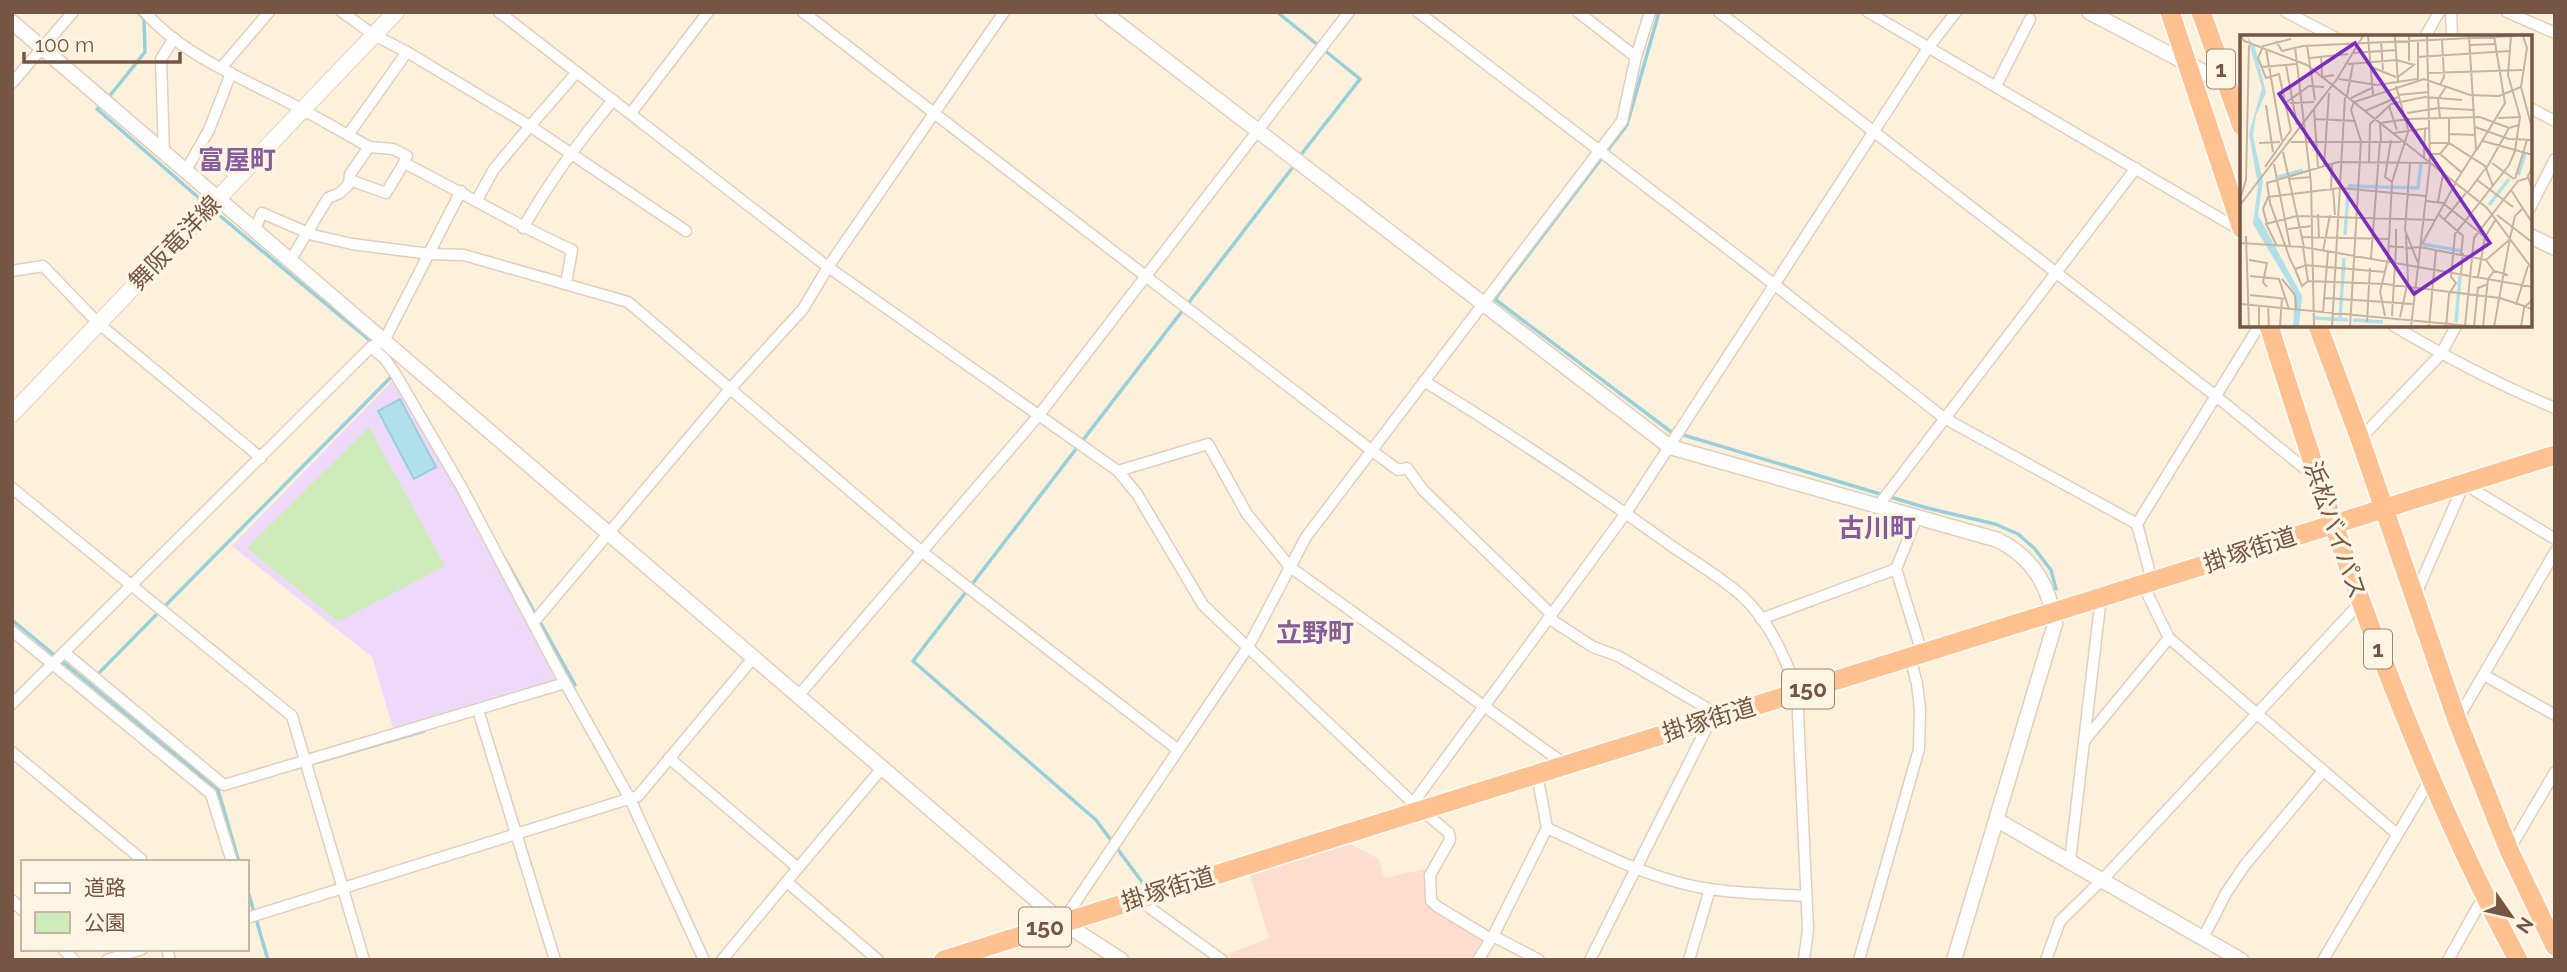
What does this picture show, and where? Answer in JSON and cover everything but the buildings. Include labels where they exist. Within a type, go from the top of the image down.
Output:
[{"type":"highway","name":"1","points":[[2170,12],[2240,224]]},
{"type":"highway","name":"1","points":[[2201,12],[2234,88],[2240,116]]},
{"type":"highway","name":"浜松バイパス","points":[[2269,327],[2317,479],[2360,603],[2431,778],[2484,896],[2518,960]]},
{"type":"highway","name":"1","points":[[2318,327],[2457,720],[2509,850],[2555,946]]},
{"type":"highway","name":"掛塚街道","points":[[944,960],[1417,806],[1537,774],[2555,455]]},
{"type":"main road","name":"舞阪竜洋線","points":[[12,414],[396,12]]},
{"type":"street","points":[[12,83],[73,12]]},
{"type":"street","points":[[145,12],[156,25],[174,38],[226,70],[369,147],[393,149],[407,156],[386,193],[350,180]]},
{"type":"street","points":[[186,172],[209,130],[226,70],[269,12]]},
{"type":"street","points":[[342,12],[374,35],[530,125],[686,231]]},
{"type":"street","points":[[499,12],[828,267],[1118,471],[1138,494],[1203,605],[1449,833],[1450,840],[1430,875],[1431,901],[1492,937],[1539,960]]},
{"type":"street","points":[[631,113],[708,12]]},
{"type":"street","points":[[803,12],[1371,450],[1398,470],[1406,468],[1423,490],[1551,617],[1593,647],[1618,656],[1710,710],[1711,719],[1590,960]]},
{"type":"street","points":[[533,623],[730,388],[803,309],[828,267],[1004,12]]},
{"type":"street","points":[[1103,12],[1670,447],[1998,540],[2021,554],[2037,571],[2055,624],[1954,960]]},
{"type":"street","points":[[799,695],[1039,415],[1349,12]]},
{"type":"street","points":[[1418,12],[1944,418],[2137,524]]},
{"type":"street","points":[[1578,12],[1636,57]]},
{"type":"street","points":[[1062,922],[1248,648],[1307,537],[1483,303],[1603,153],[1622,121],[1636,57],[1650,12]]},
{"type":"street","points":[[1719,12],[2056,271],[2317,479]]},
{"type":"street","points":[[1868,12],[2240,229]]},
{"type":"street","points":[[1417,806],[1485,706],[1626,513],[1928,48],[1956,12]]},
{"type":"street","points":[[2090,12],[2234,88]]},
{"type":"street","points":[[2286,12],[2330,35]]},
{"type":"street","points":[[2426,35],[2440,12]]},
{"type":"street","points":[[2451,12],[2452,35]]},
{"type":"street","points":[[2507,12],[2555,33]]},
{"type":"street","points":[[1996,86],[2030,19]]},
{"type":"street","points":[[12,22],[290,261],[377,344],[608,533],[1062,922],[1121,960]]},
{"type":"street","points":[[164,153],[161,59],[174,38]]},
{"type":"street","points":[[348,135],[407,52]]},
{"type":"street","points":[[477,200],[494,169],[578,72]]},
{"type":"street","points":[[523,228],[570,152],[613,100]]},
{"type":"street","points":[[2532,109],[2555,121]]},
{"type":"street","points":[[290,261],[309,234],[328,198],[340,192],[350,180],[350,174],[369,147]]},
{"type":"street","points":[[2532,204],[2555,159]]},
{"type":"street","points":[[404,163],[461,191],[523,228],[572,250],[566,284]]},
{"type":"street","points":[[1878,506],[2136,169]]},
{"type":"street","points":[[12,704],[377,344],[430,254],[461,191]]},
{"type":"street","points":[[254,230],[262,213],[309,234],[352,244],[430,254],[464,255],[628,302],[922,551],[1177,749]]},
{"type":"street","points":[[2532,237],[2555,248]]},
{"type":"street","points":[[12,271],[43,266],[99,323],[261,458]]},
{"type":"street","points":[[2258,327],[2137,524],[2148,583],[2169,638],[2397,834]]},
{"type":"street","points":[[2396,327],[2509,389],[2555,408]]},
{"type":"street","points":[[2360,439],[2441,354],[2455,327]]},
{"type":"street","points":[[377,344],[462,488],[629,799],[704,960]]},
{"type":"street","points":[[1424,381],[1532,447],[1626,513],[1742,597],[1762,620],[1786,660],[1797,692],[1808,929],[1804,960]]},
{"type":"street","points":[[1118,471],[1208,444],[1247,514],[1290,567],[1566,765]]},
{"type":"street","points":[[2414,598],[2463,484],[2555,539]]},
{"type":"street","points":[[12,488],[292,716],[364,960]]},
{"type":"street","points":[[1859,960],[1919,749],[1920,709],[1916,655],[1896,569],[1917,517]]},
{"type":"street","points":[[2457,720],[2555,552]]},
{"type":"street","points":[[1762,620],[1896,569]]},
{"type":"street","points":[[2070,861],[2101,597]]},
{"type":"street","points":[[2046,960],[2060,921],[2103,880],[2360,603]]},
{"type":"street","points":[[12,631],[211,794],[231,860]]},
{"type":"street","points":[[2084,741],[2169,638]]},
{"type":"street","points":[[64,652],[224,785],[565,683]]},
{"type":"street","points":[[250,915],[343,889],[638,796],[754,657]]},
{"type":"street","points":[[2484,675],[2555,715]]},
{"type":"street","points":[[478,710],[555,960]]},
{"type":"street","points":[[12,752],[141,860]]},
{"type":"street","points":[[668,758],[798,868]]},
{"type":"street","points":[[722,960],[883,767]]},
{"type":"street","points":[[2203,938],[2226,893],[2245,865],[2323,771]]},
{"type":"street","points":[[2509,850],[2555,772]]},
{"type":"street","points":[[1478,960],[1547,828],[1537,774]]},
{"type":"street","points":[[2323,960],[2431,778]]},
{"type":"street","points":[[1997,820],[2241,960]]},
{"type":"street","points":[[1547,828],[1677,883],[1710,889],[1806,896]]},
{"type":"street","points":[[786,882],[878,960]]},
{"type":"street","points":[[1689,960],[1710,889]]},
{"type":"street","points":[[1149,895],[1150,908],[1222,960]]},
{"type":"street","points":[[2448,960],[2484,896]]},
{"type":"street","points":[[107,960],[136,951]]},
{"type":"shaded area","points":[[392,381],[418,420],[453,483],[556,681],[394,731],[372,657],[232,546]]},
{"type":"shaded area","points":[[1350,844],[1379,859],[1384,878],[1425,869],[1426,895],[1483,939],[1470,960],[1234,960],[1228,954],[1269,938],[1250,874]]},
{"type":"green space","points":[[369,427],[445,566],[338,622],[247,548]]},
{"type":"water","points":[[400,399],[436,467],[414,479],[378,411]]},
{"type":"waterway","points":[[108,98],[145,52],[144,19],[138,12]]},
{"type":"waterway","points":[[1277,12],[1360,79],[1300,156]]},
{"type":"waterway","points":[[1659,12],[1627,125],[1496,300],[1670,431],[1927,508],[1995,524],[2018,534],[2034,548],[2051,570],[2056,589]]},
{"type":"waterway","points":[[103,104],[97,109],[207,205]]},
{"type":"waterway","points":[[1148,890],[1096,820],[913,661],[1296,163]]},
{"type":"waterway","points":[[213,210],[374,344]]},
{"type":"waterway","points":[[89,683],[392,376]]},
{"type":"waterway","points":[[505,559],[575,685],[569,687]]},
{"type":"waterway","points":[[12,620],[218,790],[238,860]]},
{"type":"waterway","points":[[294,769],[424,731]]},
{"type":"waterway","points":[[248,891],[268,960]]},
{"type":"district","name":"富屋町","points":[[237,160]]},
{"type":"district","name":"古川町","points":[[1877,528]]},
{"type":"district","name":"立野町","points":[[1315,633]]}]
